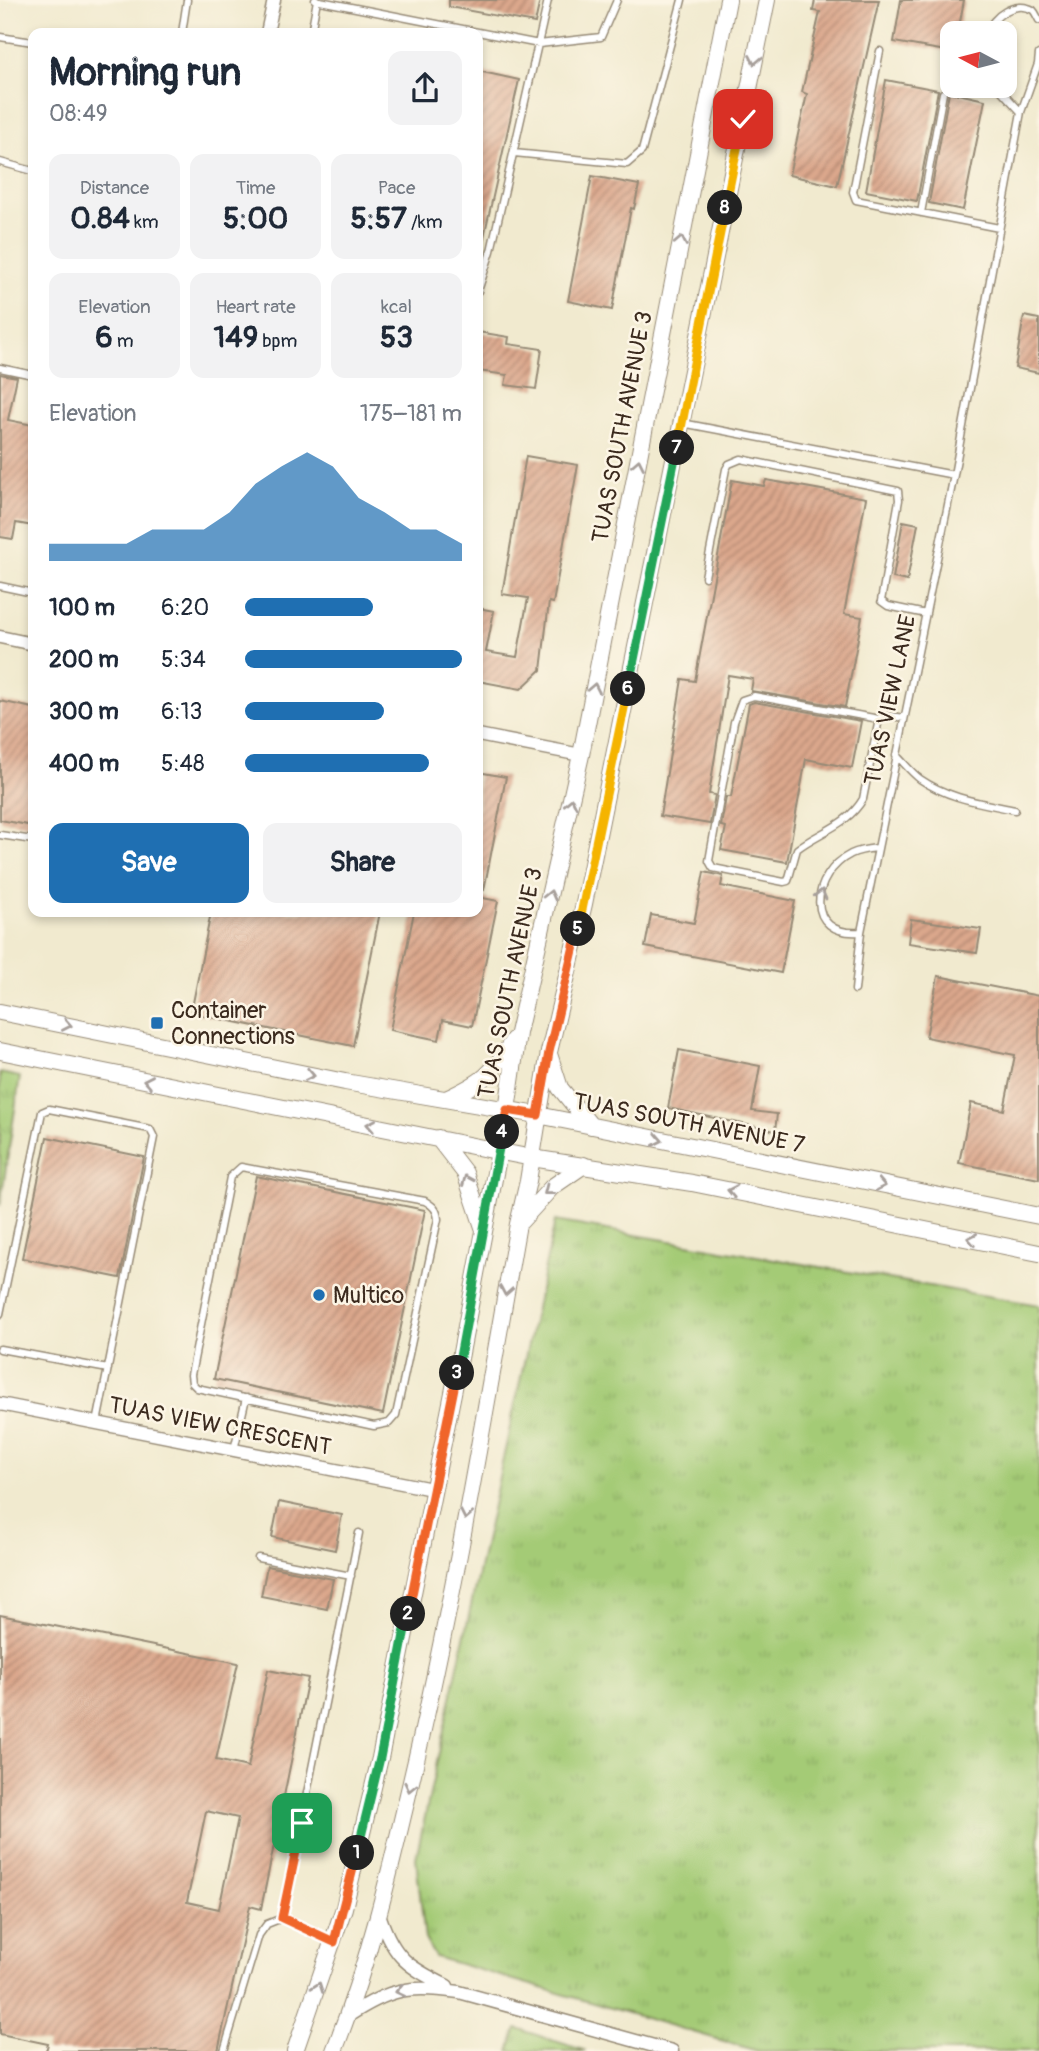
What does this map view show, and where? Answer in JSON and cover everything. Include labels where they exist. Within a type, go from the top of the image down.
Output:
[{"type":"street","points":[[268,28],[274,0]]},
{"type":"street","name":"TUAS SOUTH AVENUE 3","points":[[295,2051],[344,1908],[380,1758],[461,1353],[507,1110],[518,1033],[581,755],[728,0]]},
{"type":"street","points":[[334,2051],[380,1917],[426,1720],[532,1158],[549,1052],[584,904],[767,0]]},
{"type":"street","points":[[0,637],[28,643]]},
{"type":"street","points":[[483,736],[581,755]]},
{"type":"street","name":"TUAS SOUTH AVENUE 7","points":[[0,1012],[345,1082],[538,1115],[1039,1216]]},
{"type":"street","points":[[446,1099],[473,1087],[492,1072],[518,1033]]},
{"type":"street","points":[[0,1051],[532,1158],[692,1183],[1039,1253]]},
{"type":"street","points":[[549,1052],[560,1088],[591,1126]]},
{"type":"street","points":[[438,1138],[465,1173],[484,1229]]},
{"type":"street","points":[[518,1224],[545,1193],[584,1165]]},
{"type":"street","name":"TUAS VIEW CRESCENT","points":[[0,1404],[432,1489]]},
{"type":"street","points":[[380,1917],[395,1952],[429,1978],[459,1992]]},
{"type":"street","points":[[348,2016],[376,1998],[396,1991],[427,1988],[459,1992],[672,2051]]},
{"type":"lane","points":[[183,28],[187,0]]},
{"type":"lane","points":[[312,28],[316,0],[458,28]]},
{"type":"lane","points":[[483,266],[514,153],[548,0]]},
{"type":"lane","points":[[483,33],[539,44],[601,37],[617,0]]},
{"type":"lane","points":[[514,153],[627,164],[642,151],[682,0]]},
{"type":"lane","points":[[992,21],[998,13],[1009,7],[1025,6],[1032,10],[1039,20]]},
{"type":"lane","points":[[0,37],[28,41]]},
{"type":"lane","points":[[880,51],[854,196],[860,202],[999,228]]},
{"type":"lane","name":"TUAS VIEW LANE","points":[[855,990],[861,932],[954,475],[1021,112],[1039,64],[1039,54]]},
{"type":"lane","points":[[921,213],[942,98]]},
{"type":"lane","points":[[1008,98],[1021,112]]},
{"type":"lane","points":[[0,162],[28,170]]},
{"type":"lane","points":[[0,368],[28,374]]},
{"type":"lane","points":[[682,423],[954,475]]},
{"type":"lane","points":[[705,577],[726,470],[729,464],[741,459],[898,491],[899,500],[881,601],[888,606],[926,614]]},
{"type":"lane","points":[[0,586],[28,592]]},
{"type":"lane","points":[[879,719],[863,799],[858,809],[835,827],[797,849],[788,881],[713,868],[709,861],[734,722],[742,700],[754,696],[879,719],[885,715],[904,718]]},
{"type":"lane","points":[[896,755],[919,778],[941,791],[959,799],[1015,810]]},
{"type":"lane","points":[[0,835],[28,839]]},
{"type":"lane","points":[[861,932],[850,933],[828,923],[820,916],[818,899],[822,885],[836,865],[850,855],[877,848]]},
{"type":"lane","points":[[0,1314],[42,1112],[48,1109],[150,1129],[154,1137],[97,1423]]},
{"type":"lane","points":[[241,1167],[425,1201],[433,1205],[438,1219],[396,1415],[389,1423],[374,1426],[246,1398],[197,1388],[192,1383],[191,1375],[233,1172],[241,1167]]},
{"type":"lane","points":[[0,1349],[107,1369]]},
{"type":"lane","points":[[234,1450],[246,1398]]},
{"type":"lane","points":[[282,1918],[359,1533]]},
{"type":"lane","points":[[258,1558],[351,1576]]},
{"type":"lane","points":[[224,2051],[258,1935],[267,1924],[282,1918],[334,1942]]},
{"type":"green space","points":[[0,1073],[20,1077],[0,1206]]},
{"type":"green space","points":[[555,1221],[1039,1305],[1039,2051],[758,2051],[435,1957],[425,1939],[416,1858]]},
{"type":"green space","points":[[518,2029],[586,2051],[509,2051]]},
{"type":"building","points":[[449,0],[540,0],[535,23],[449,7]]},
{"type":"building","points":[[815,0],[879,0],[837,186],[789,175],[807,94],[802,92],[820,12],[813,11]]},
{"type":"building","points":[[901,0],[964,0],[960,21],[940,21],[940,50],[894,42]]},
{"type":"building","points":[[483,72],[519,80],[483,241]]},
{"type":"building","points":[[886,80],[938,90],[917,201],[866,191]]},
{"type":"building","points":[[948,98],[985,100],[963,210],[929,203]]},
{"type":"building","points":[[592,176],[639,185],[634,209],[631,208],[612,310],[568,301]]},
{"type":"building","points":[[1024,316],[1039,319],[1039,373],[1015,368]]},
{"type":"building","points":[[483,333],[509,337],[508,344],[542,349],[536,389],[505,385],[507,375],[483,372]]},
{"type":"building","points":[[0,374],[17,377],[8,420],[28,424],[28,525],[16,523],[13,539],[0,537]]},
{"type":"building","points":[[526,456],[578,465],[553,603],[549,602],[541,670],[521,689],[483,682],[483,609],[494,611],[486,652],[517,657],[528,598],[502,594]]},
{"type":"building","points":[[732,480],[764,486],[766,480],[866,498],[844,614],[862,617],[845,707],[751,691],[753,679],[728,675],[709,794],[715,795],[710,824],[660,816],[682,679],[695,681]]},
{"type":"building","points":[[903,521],[918,524],[907,581],[893,578]]},
{"type":"building","points":[[0,701],[28,707],[28,825],[0,820]]},
{"type":"building","points":[[754,702],[861,721],[852,768],[806,759],[787,862],[721,850],[726,827],[721,826],[726,797],[731,797],[749,704]]},
{"type":"building","points":[[483,773],[506,777],[483,890]]},
{"type":"building","points":[[704,872],[723,876],[721,886],[795,901],[781,973],[645,947],[651,915],[694,923]]},
{"type":"building","points":[[483,898],[498,901],[472,1026],[443,1020],[439,1040],[390,1030],[413,917],[483,917]]},
{"type":"building","points":[[210,917],[379,917],[353,1046],[191,1013]]},
{"type":"building","points":[[911,919],[981,929],[977,953],[908,943]]},
{"type":"building","points":[[938,976],[1039,996],[1039,1179],[959,1163],[971,1103],[1004,1110],[1015,1055],[926,1037]]},
{"type":"building","points":[[679,1050],[760,1066],[752,1111],[777,1114],[775,1131],[668,1108]]},
{"type":"building","points":[[47,1137],[144,1157],[120,1278],[22,1258]]},
{"type":"building","name":"Multico","points":[[256,1176],[425,1210],[383,1414],[214,1379]]},
{"type":"building","points":[[279,1502],[342,1515],[335,1550],[272,1537]]},
{"type":"building","points":[[267,1566],[333,1579],[327,1609],[261,1596]]},
{"type":"building","points":[[0,1615],[238,1663],[216,1760],[248,1767],[268,1670],[308,1678],[261,1909],[250,1906],[218,2051],[46,2051],[48,2044],[0,2034]],"holes":[[[206,1811],[238,1818],[219,1909],[187,1902]]]},
{"type":"place","name":"Container Connections","points":[[157,1023]]},
{"type":"place","name":"Multico","points":[[319,1295]]},
{"type":"route","points":[[302,1823],[282,1918],[334,1942],[380,1758],[507,1110],[538,1115],[549,1052],[584,904],[743,119]]}]
